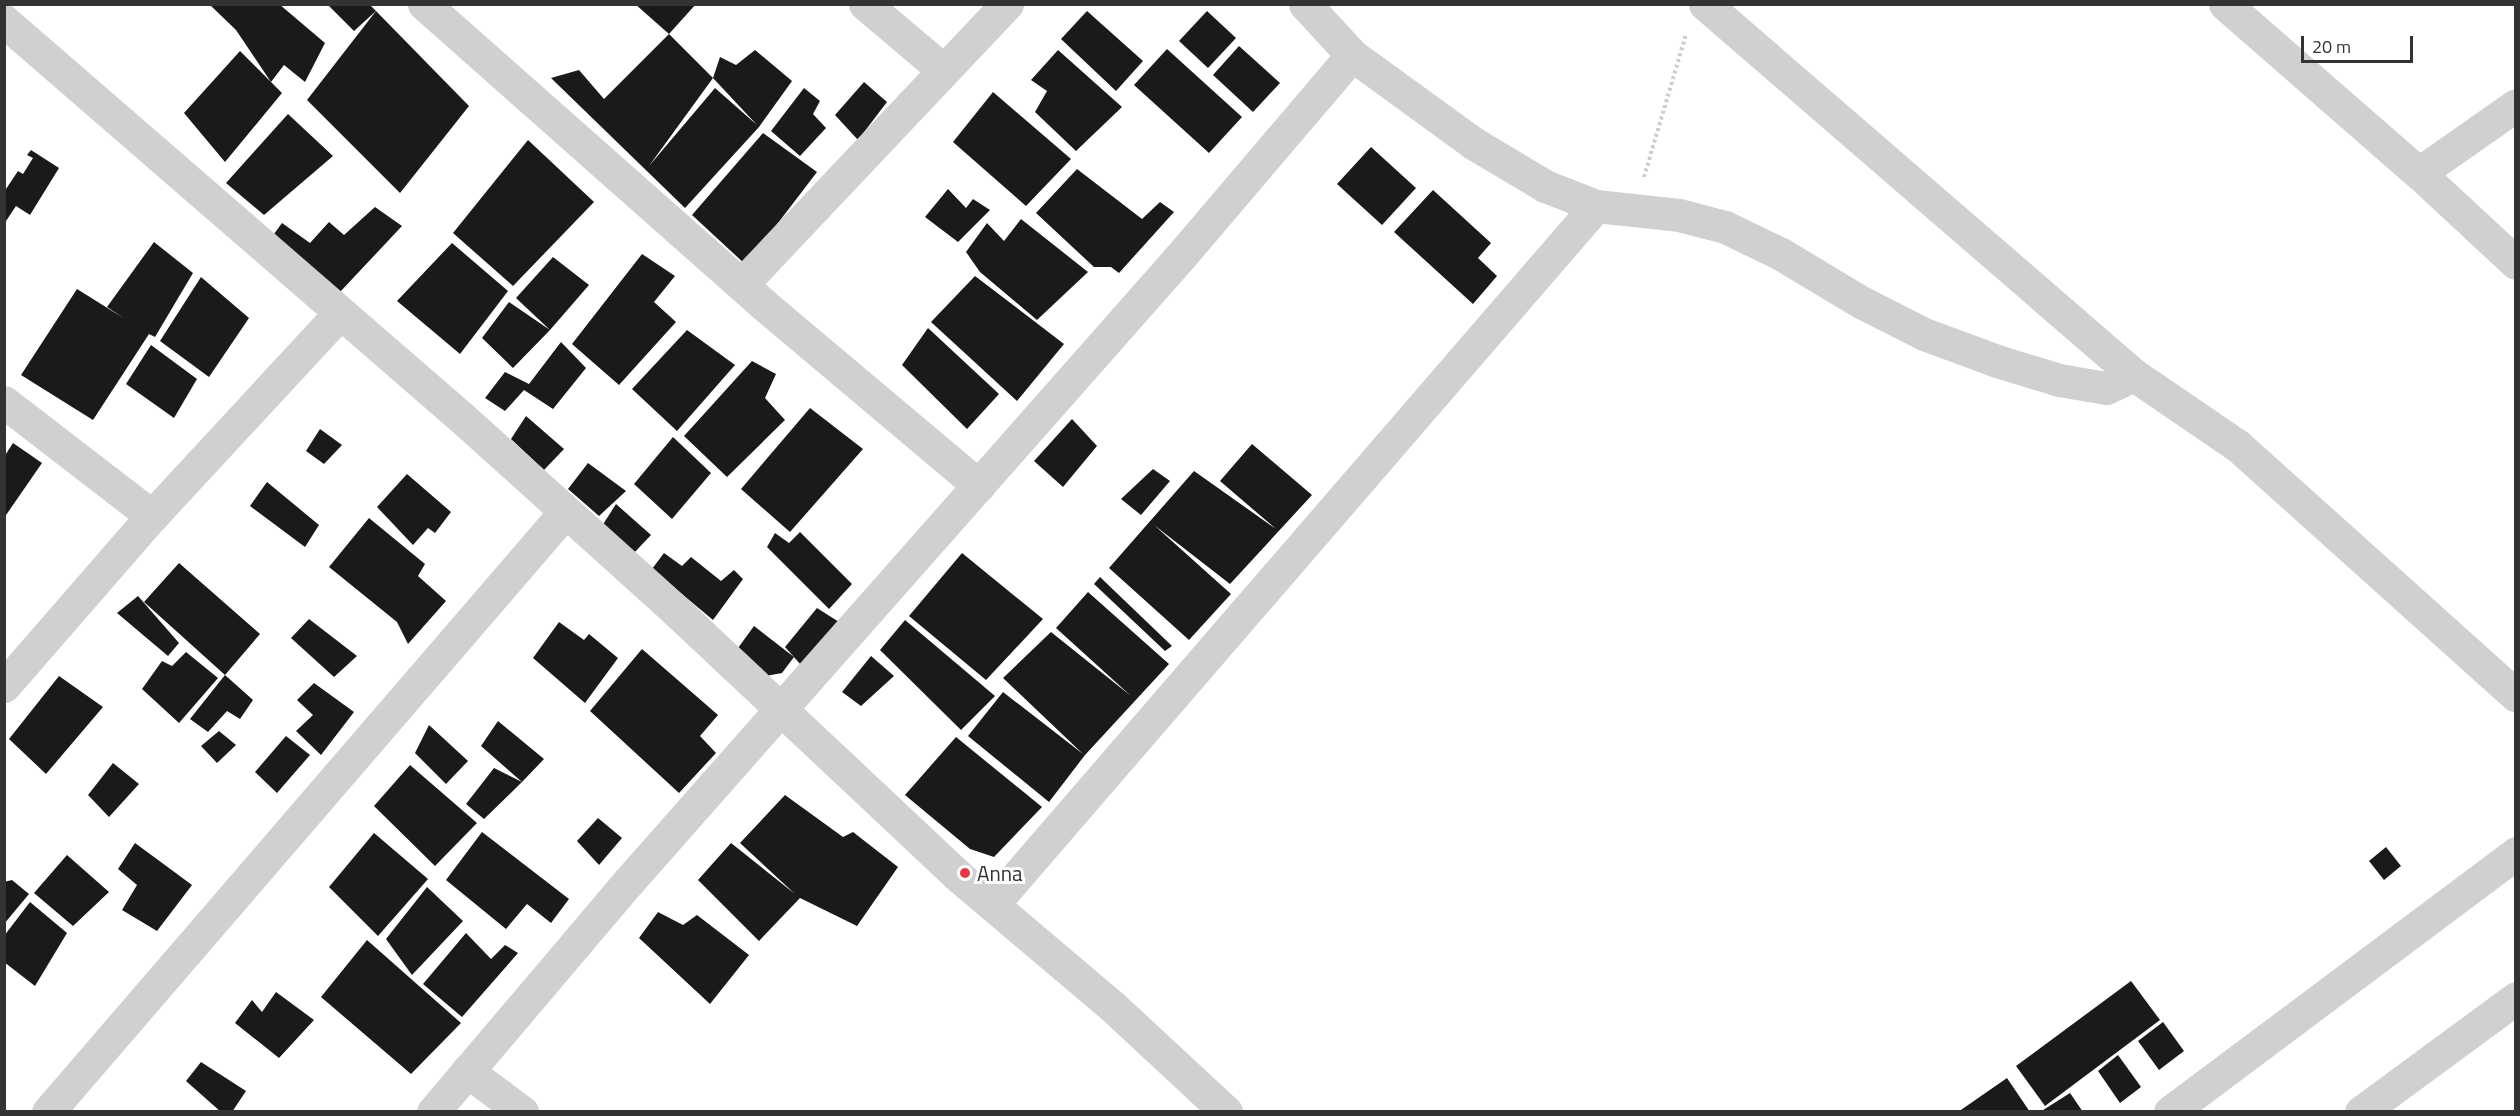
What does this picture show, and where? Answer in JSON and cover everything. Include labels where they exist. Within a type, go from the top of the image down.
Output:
[{"type":"street","points":[[424,4],[742,284],[979,486]]},
{"type":"street","points":[[865,4],[942,69]]},
{"type":"street","points":[[742,284],[942,69],[1008,4]]},
{"type":"street","points":[[1305,4],[1352,55],[1473,143],[1545,186],[1596,206],[1679,215],[1725,227],[1781,254],[1861,302],[1924,334],[1997,361],[2059,380],[2106,388],[2134,375]]},
{"type":"street","points":[[2225,4],[2419,173],[2516,263]]},
{"type":"street","points":[[1696,16],[2134,375],[2238,446],[2516,695]]},
{"type":"street","points":[[4,21],[339,314],[461,417],[993,904],[1112,1006],[1226,1112]]},
{"type":"street","points":[[433,1112],[1352,55]]},
{"type":"street","points":[[2419,173],[2516,105]]},
{"type":"street","points":[[993,904],[1596,206]]},
{"type":"street","points":[[4,686],[152,516],[339,314]]},
{"type":"street","points":[[4,402],[152,516]]},
{"type":"street","points":[[48,1112],[565,512]]},
{"type":"street","points":[[2170,1112],[2516,853]]},
{"type":"street","points":[[2361,1112],[2516,998]]},
{"type":"street","points":[[467,1071],[522,1112]]},
{"type":"path","points":[[1635,210],[1696,16]]},
{"type":"building","points":[[209,4],[279,4],[325,43],[305,82],[284,65],[271,82],[236,30]]},
{"type":"building","points":[[327,4],[369,4],[376,11],[354,31]]},
{"type":"building","points":[[635,4],[696,4],[669,34]]},
{"type":"building","points":[[376,11],[469,106],[400,193],[307,100]]},
{"type":"building","points":[[1087,11],[1143,61],[1116,91],[1061,39]]},
{"type":"building","points":[[1207,11],[1236,38],[1208,68],[1179,41]]},
{"type":"building","points":[[669,34],[713,78],[720,57],[736,65],[755,50],[792,81],[759,127],[685,208],[551,78],[579,70],[604,99]],"holes":[[[713,78],[757,125],[715,88],[649,166]]]},
{"type":"building","points":[[1239,46],[1280,83],[1253,112],[1213,75]]},
{"type":"building","points":[[1167,49],[1242,117],[1209,153],[1134,85]]},
{"type":"building","points":[[1058,50],[1122,107],[1076,151],[1035,112],[1047,91],[1031,80]]},
{"type":"building","points":[[240,51],[282,93],[225,162],[184,113]]},
{"type":"building","points":[[864,82],[887,102],[858,140],[835,115]]},
{"type":"building","points":[[804,88],[820,101],[813,114],[826,128],[800,156],[771,131]]},
{"type":"building","points":[[993,92],[1071,159],[1026,206],[953,142]]},
{"type":"building","points":[[288,114],[333,156],[264,215],[226,183]]},
{"type":"building","points":[[763,133],[817,172],[746,265],[692,215]]},
{"type":"building","points":[[528,140],[594,202],[513,286],[453,233]]},
{"type":"building","points":[[1371,147],[1416,188],[1382,225],[1337,184]]},
{"type":"building","points":[[31,150],[59,168],[30,215],[16,206],[4,224],[4,192],[18,171],[23,174],[33,158],[27,155]]},
{"type":"building","points":[[1077,169],[1142,219],[1160,202],[1174,212],[1119,273],[1111,267],[1094,267],[1036,213]]},
{"type":"building","points":[[948,189],[966,208],[973,199],[990,210],[958,242],[925,217]]},
{"type":"building","points":[[1433,190],[1491,243],[1478,258],[1497,276],[1473,304],[1394,232]]},
{"type":"building","points":[[375,207],[402,226],[340,292],[263,249],[282,223],[310,243],[329,222],[344,235]]},
{"type":"building","points":[[1021,219],[1088,272],[1037,320],[980,272],[966,252],[987,223],[1004,241]]},
{"type":"building","points":[[154,242],[193,273],[155,337],[149,334],[93,420],[21,375],[77,289],[125,319],[107,307]]},
{"type":"building","points":[[452,243],[508,291],[460,354],[397,301]]},
{"type":"building","points":[[642,254],[675,276],[654,302],[676,322],[619,385],[572,344]]},
{"type":"building","points":[[553,257],[589,285],[550,330],[516,298]]},
{"type":"building","points":[[975,276],[1064,344],[1017,401],[931,322]]},
{"type":"building","points":[[201,277],[249,318],[209,377],[160,341]]},
{"type":"building","points":[[509,302],[550,330],[513,368],[482,338]]},
{"type":"building","points":[[928,328],[999,394],[967,429],[902,365]]},
{"type":"building","points":[[687,330],[735,365],[677,431],[632,389]]},
{"type":"building","points":[[561,342],[586,368],[553,409],[524,390],[505,411],[485,398],[505,372],[529,384]]},
{"type":"building","points":[[151,345],[197,379],[174,418],[126,384]]},
{"type":"building","points":[[752,361],[776,374],[765,398],[785,420],[727,477],[684,436]]},
{"type":"building","points":[[810,408],[863,449],[790,532],[741,489]]},
{"type":"building","points":[[526,416],[564,449],[544,470],[511,439]]},
{"type":"building","points":[[1072,419],[1097,446],[1063,487],[1034,461]]},
{"type":"building","points":[[320,429],[342,445],[324,464],[306,451]]},
{"type":"building","points":[[673,437],[711,473],[672,519],[634,484]]},
{"type":"building","points":[[13,443],[42,463],[4,518],[4,457]]},
{"type":"building","points":[[1252,444],[1312,495],[1230,584],[1154,525],[1231,594],[1189,640],[1109,568],[1194,471],[1276,529],[1220,481]]},
{"type":"building","points":[[588,463],[626,491],[599,516],[568,489]]},
{"type":"building","points":[[1153,469],[1170,481],[1141,515],[1121,499]]},
{"type":"building","points":[[407,474],[451,512],[435,533],[428,528],[413,545],[377,507]]},
{"type":"building","points":[[267,482],[319,525],[305,547],[250,506]]},
{"type":"building","points":[[616,504],[651,535],[633,554],[602,526]]},
{"type":"building","points":[[369,518],[425,564],[418,576],[446,601],[408,644],[397,622],[329,567]]},
{"type":"building","points":[[800,532],[852,584],[829,609],[767,547],[775,533],[789,543]]},
{"type":"building","points":[[664,553],[682,566],[691,557],[721,581],[734,570],[743,579],[713,620],[652,569]]},
{"type":"building","points":[[962,553],[1043,619],[986,680],[909,616]]},
{"type":"building","points":[[179,563],[260,634],[225,675],[144,602]]},
{"type":"building","points":[[1100,577],[1172,646],[1165,651],[1094,584]]},
{"type":"building","points":[[1088,592],[1169,664],[1085,755],[1049,802],[968,736],[1003,692],[1083,754],[1003,678],[1051,632],[1131,696],[1056,628]]},
{"type":"building","points":[[138,596],[179,643],[168,656],[117,613]]},
{"type":"building","points":[[817,608],[839,622],[801,665],[785,647]]},
{"type":"building","points":[[309,619],[357,656],[334,677],[291,638]]},
{"type":"building","points":[[905,620],[995,696],[961,730],[880,650]]},
{"type":"building","points":[[559,622],[584,640],[589,634],[618,658],[585,703],[533,658]]},
{"type":"building","points":[[754,626],[794,657],[782,673],[766,676],[738,648]]},
{"type":"building","points":[[642,649],[718,715],[700,736],[716,753],[679,793],[590,711]]},
{"type":"building","points":[[186,652],[218,678],[179,723],[142,689],[162,661],[172,666]]},
{"type":"building","points":[[871,656],[894,676],[861,706],[842,692]]},
{"type":"building","points":[[225,675],[253,700],[240,719],[227,711],[208,732],[190,719]]},
{"type":"building","points":[[59,676],[103,707],[46,774],[9,739]]},
{"type":"building","points":[[314,683],[354,712],[321,755],[296,731],[313,715],[297,700]]},
{"type":"building","points":[[498,721],[544,759],[522,782],[481,746]]},
{"type":"building","points":[[429,725],[468,761],[446,784],[415,753]]},
{"type":"building","points":[[219,731],[236,745],[217,763],[201,746]]},
{"type":"building","points":[[286,736],[310,755],[277,793],[255,772]]},
{"type":"building","points":[[956,737],[1042,807],[994,857],[970,849],[905,795]]},
{"type":"building","points":[[113,763],[139,784],[109,817],[88,795]]},
{"type":"building","points":[[410,765],[477,823],[435,866],[374,806]]},
{"type":"building","points":[[494,768],[522,782],[484,819],[466,804]]},
{"type":"building","points":[[785,795],[843,837],[853,832],[898,867],[857,926],[800,898],[759,941],[698,880],[731,843],[795,894],[740,843]]},
{"type":"building","points":[[598,818],[622,838],[599,865],[577,841]]},
{"type":"building","points":[[482,832],[569,899],[551,923],[527,904],[506,929],[446,880]]},
{"type":"building","points":[[374,833],[428,879],[378,936],[329,887]]},
{"type":"building","points":[[135,843],[192,885],[157,931],[122,910],[137,885],[118,869]]},
{"type":"building","points":[[2386,847],[2401,866],[2384,880],[2369,861]]},
{"type":"building","points":[[67,855],[109,892],[73,926],[34,893]]},
{"type":"building","points":[[12,880],[29,894],[4,924],[4,882]]},
{"type":"building","points":[[427,887],[463,921],[412,975],[386,939]]},
{"type":"building","points":[[30,902],[67,933],[35,986],[4,962],[4,936]]},
{"type":"building","points":[[658,912],[683,925],[697,915],[749,955],[710,1004],[639,938]]},
{"type":"building","points":[[466,933],[491,959],[505,945],[518,953],[462,1017],[423,984]]},
{"type":"building","points":[[367,940],[461,1023],[411,1074],[321,997]]},
{"type":"building","points":[[2131,981],[2160,1020],[2045,1106],[2016,1066]]},
{"type":"building","points":[[276,992],[314,1020],[279,1058],[235,1023],[252,1000],[262,1012]]},
{"type":"building","points":[[2163,1022],[2184,1051],[2159,1070],[2138,1041]]},
{"type":"building","points":[[2118,1055],[2141,1087],[2120,1103],[2098,1071]]},
{"type":"building","points":[[201,1062],[246,1091],[232,1112],[221,1112],[186,1081]]},
{"type":"building","points":[[2007,1078],[2030,1112],[1958,1112]]},
{"type":"building","points":[[2070,1093],[2083,1112],[2040,1112]]},
{"type":"place","name":"Anna","points":[[965,873]]}]
